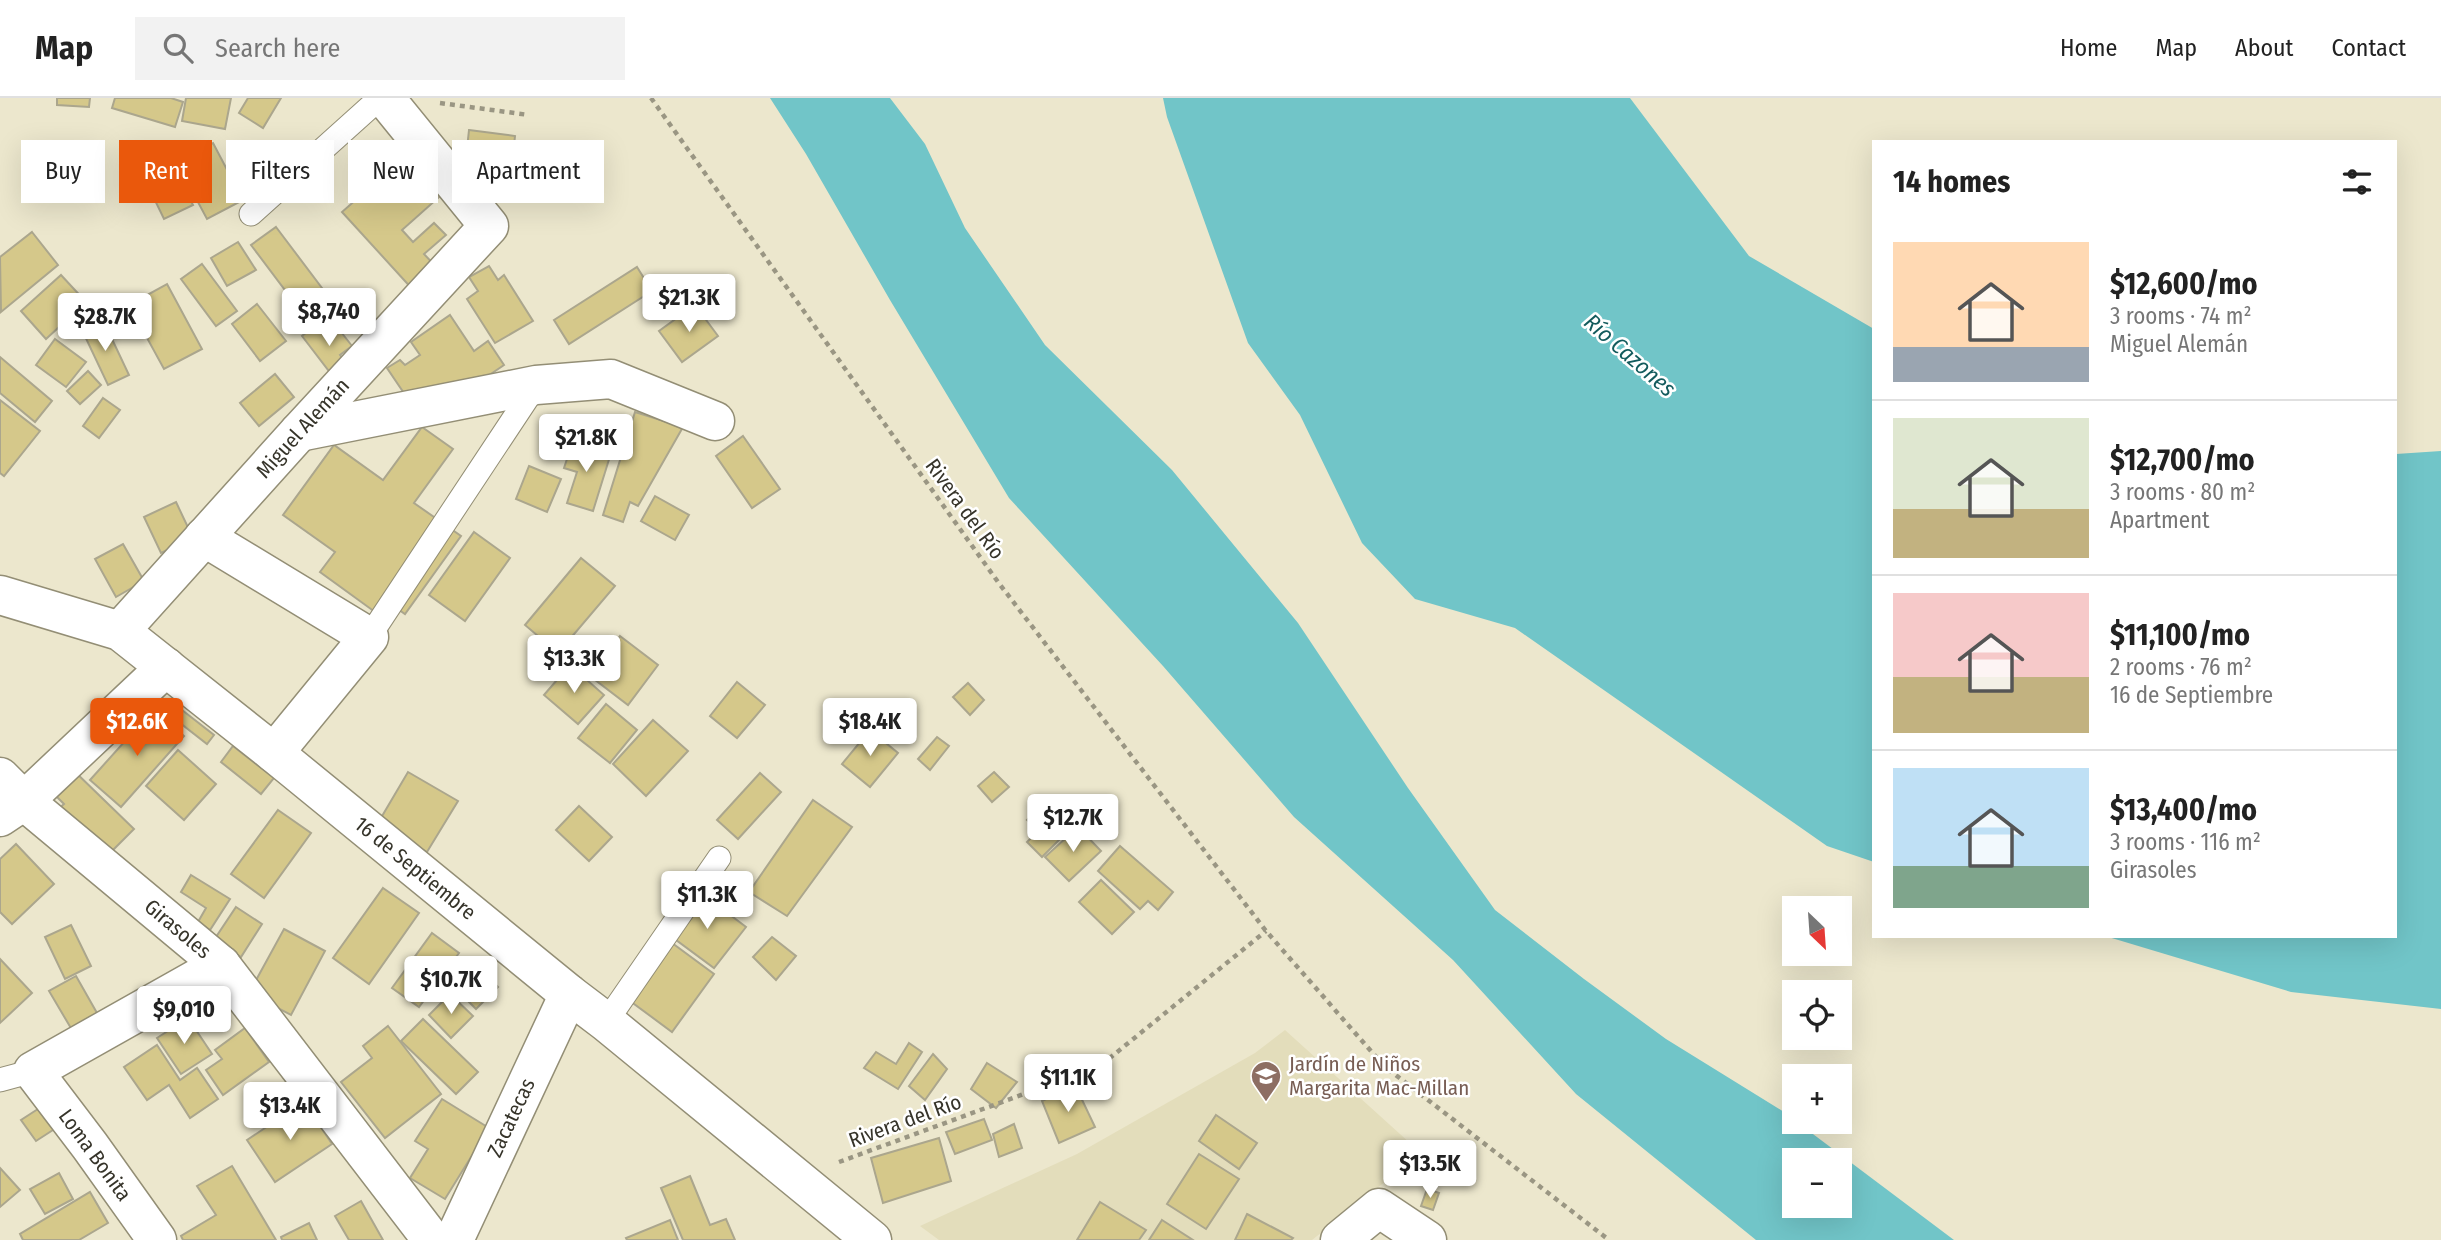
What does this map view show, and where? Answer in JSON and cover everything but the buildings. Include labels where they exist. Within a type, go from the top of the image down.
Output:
[{"type":"street","name":"Miguel Alemán","points":[[120,631],[489,226],[382,98]]},
{"type":"street","points":[[299,432],[536,385],[611,379],[715,421]]},
{"type":"street","points":[[204,537],[369,637],[274,753]]},
{"type":"street","name":"16 de Septiembre","points":[[0,595],[120,631],[274,753],[872,1240]]},
{"type":"street","points":[[8,798],[166,667]]},
{"type":"street","name":"Girasoles","points":[[8,798],[221,965],[432,1240]]},
{"type":"street","points":[[17,1075],[221,965]]},
{"type":"street","name":"Zacatecas","points":[[454,1240],[569,994]]},
{"type":"street","name":"Loma Bonita","points":[[17,1075],[90,1146],[157,1240]]},
{"type":"street","points":[[1340,1240],[1379,1208],[1427,1240]]},
{"type":"lane","points":[[251,215],[382,98]]},
{"type":"lane","points":[[369,637],[536,385]]},
{"type":"lane","points":[[606,1022],[719,858]]},
{"type":"path","name":"Rivera del Río","points":[[650,98],[998,582],[1266,931],[1384,1066],[1609,1240]]},
{"type":"path","points":[[439,103],[529,116]]},
{"type":"path","name":"Rivera del Río","points":[[795,1178],[1100,1066],[1266,931]]},
{"type":"path","points":[[1379,1208],[1449,1153]]},
{"type":"shaded area","name":"Jardín de Niños Margarita Mac-Millan","points":[[1285,1030],[1421,1153],[1312,1240],[939,1240],[920,1226],[1077,1154],[1255,1053]]},
{"type":"water","points":[[770,98],[890,98],[925,144],[965,228],[1045,345],[1172,470],[1298,623],[1408,788],[1495,910],[1666,1039],[1782,1111],[1782,1134],[1813,1134],[1832,1148],[1782,1148],[1782,1218],[1852,1218],[1852,1163],[1954,1240],[1756,1240],[1576,1094],[1453,960],[1294,817],[1163,666],[1009,498],[806,154]]},
{"type":"water","name":"Río Cazones","points":[[1163,98],[1630,98],[1749,256],[1872,328],[1872,861],[1827,846],[1515,628],[1415,599],[1362,543],[1300,415],[1248,343],[1167,117]]},
{"type":"water","points":[[2441,451],[2441,1009],[2291,992],[2112,938],[2397,938],[2397,454]]},
{"type":"place","name":"Jardín de Niños Margarita Mac-Millan","points":[[1266,1103]]}]
